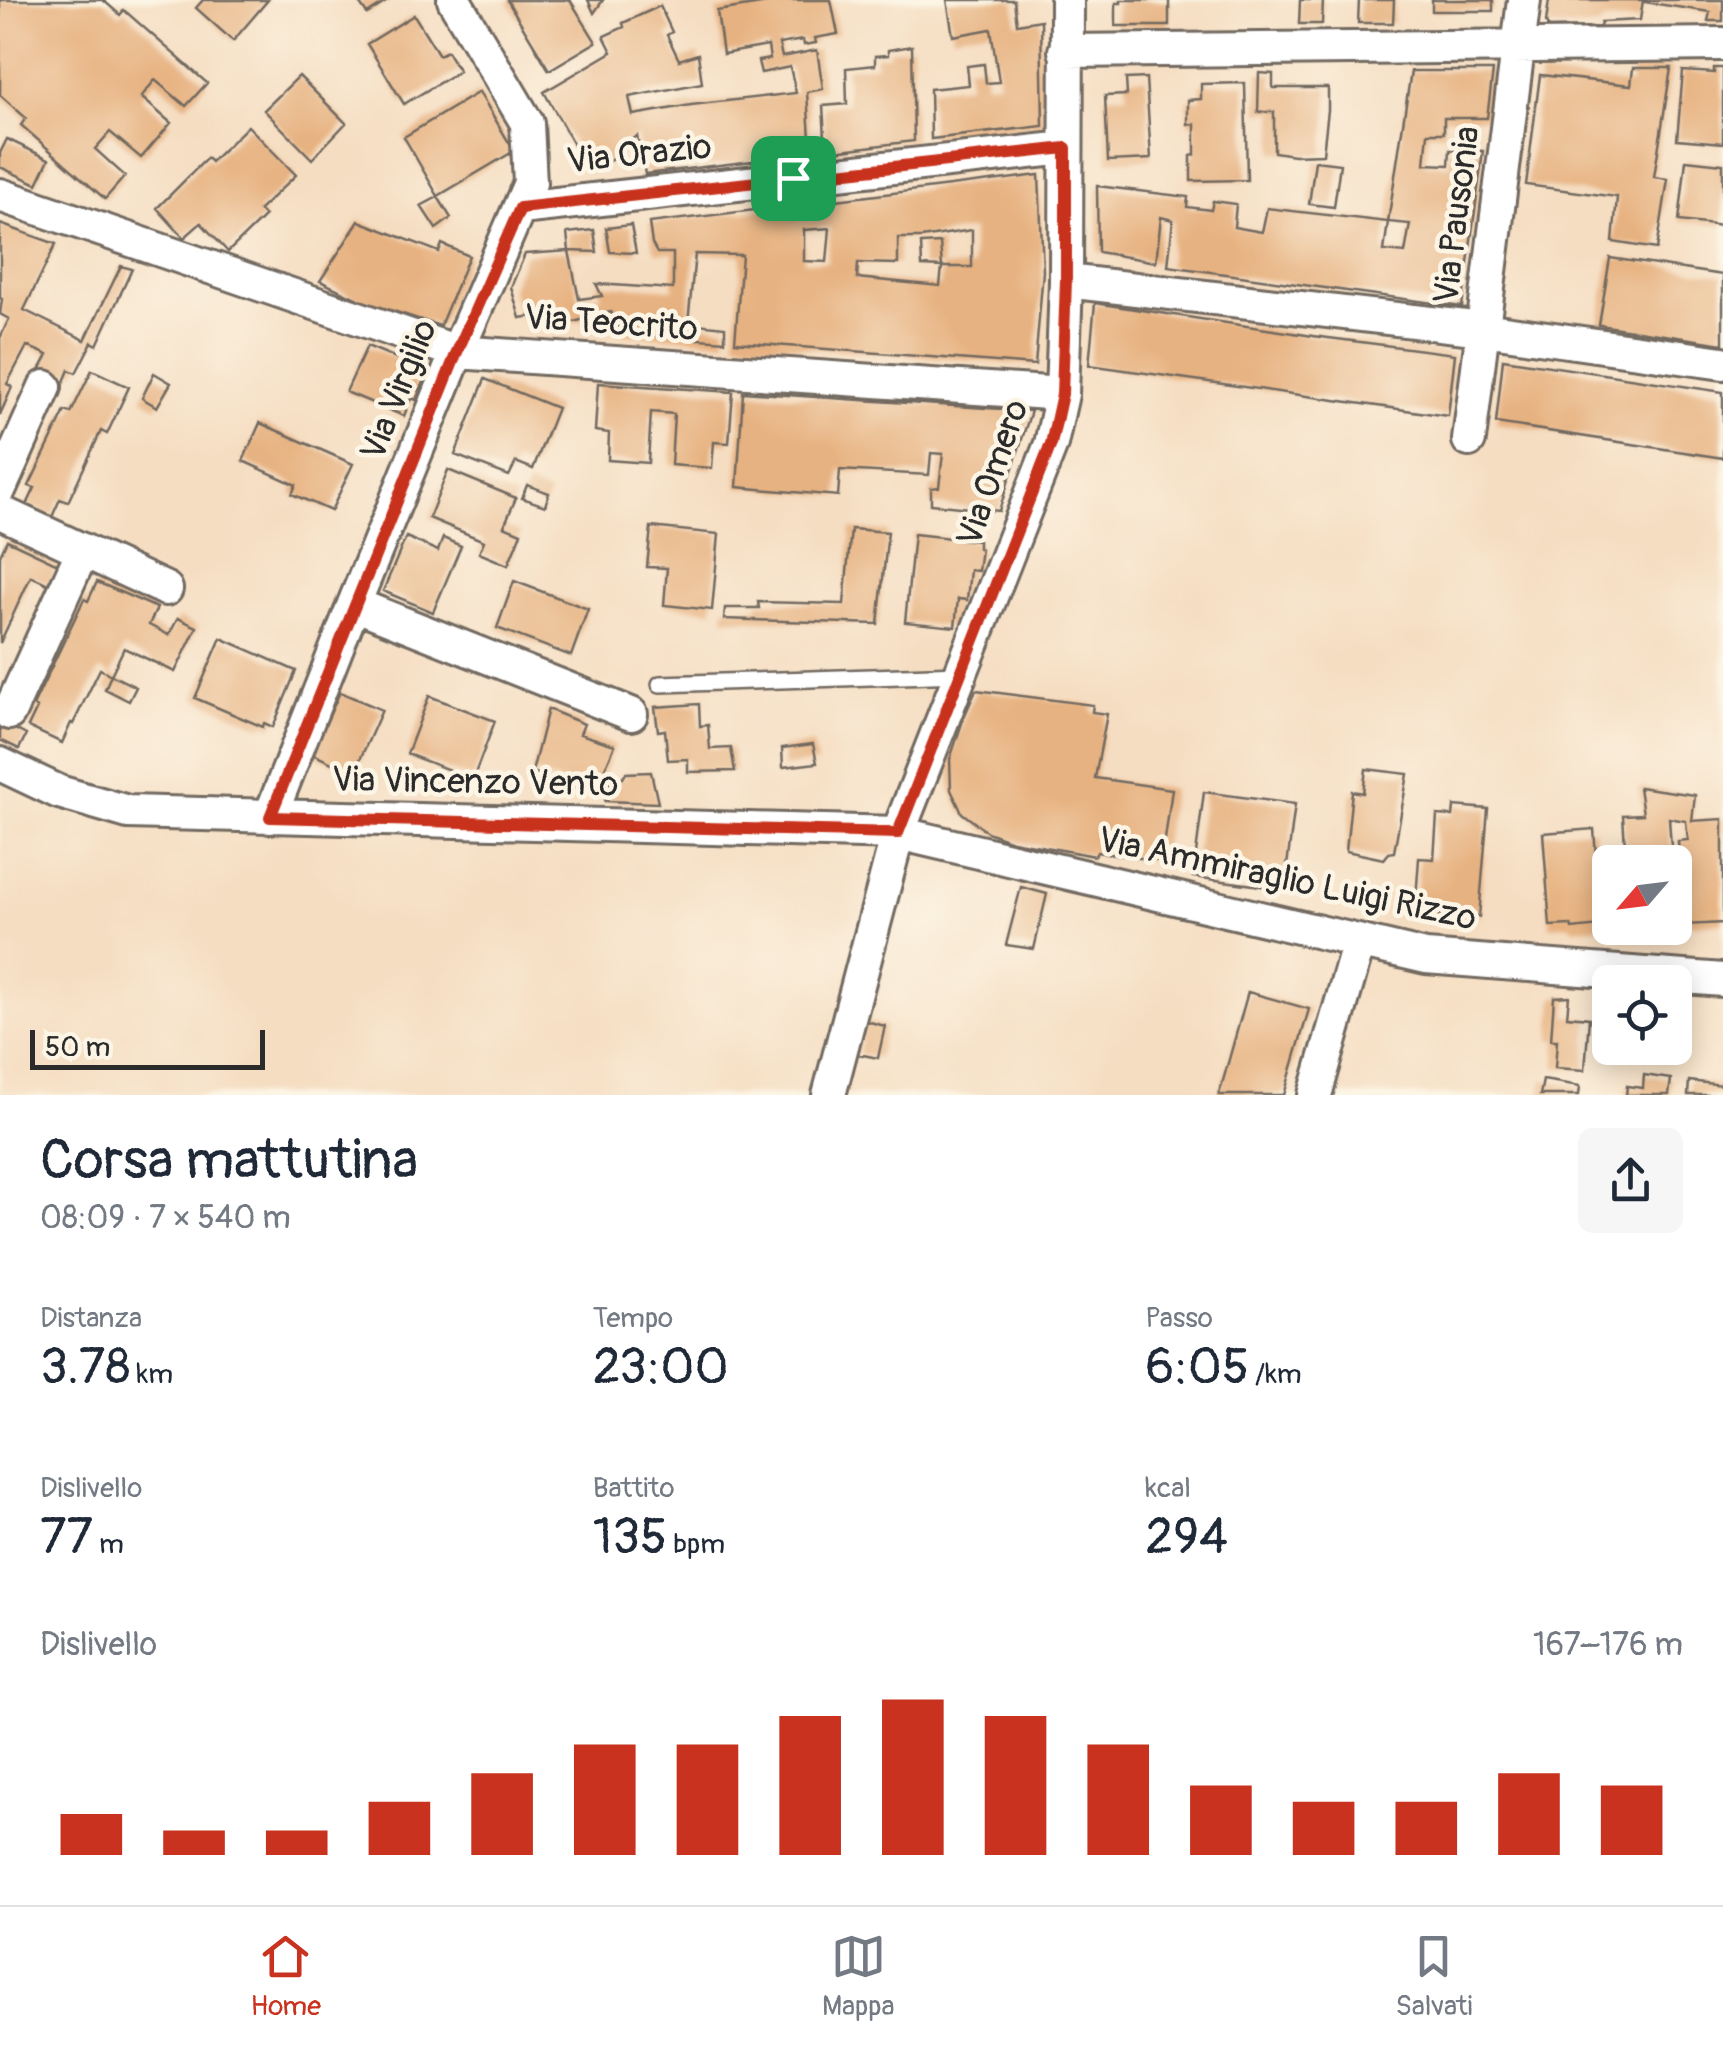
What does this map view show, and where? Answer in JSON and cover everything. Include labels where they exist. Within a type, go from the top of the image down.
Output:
[{"type":"street","name":"Via Virgilio","points":[[270,817],[457,352],[530,183],[528,123],[454,0]]},
{"type":"street","name":"Via Omero","points":[[829,1095],[898,833],[1051,444],[1062,394],[1066,0]]},
{"type":"street","name":"Via Pausonia","points":[[1470,440],[1524,0]]},
{"type":"street","points":[[1066,51],[1723,44]]},
{"type":"street","name":"Via Orazio","points":[[520,208],[1066,148]]},
{"type":"street","name":"Via Teocrito","points":[[0,194],[457,352],[1062,394]]},
{"type":"street","points":[[1066,280],[1483,330],[1723,364]]},
{"type":"street","points":[[0,488],[45,388]]},
{"type":"street","points":[[0,512],[166,589]]},
{"type":"street","points":[[9,712],[83,550]]},
{"type":"street","points":[[354,604],[631,714]]},
{"type":"street","name":"Via Vincenzo Vento","points":[[0,764],[59,792],[128,812],[898,833]]},
{"type":"street","name":"Via Ammiraglio Luigi Rizzo","points":[[898,833],[1426,957],[1723,980]]},
{"type":"street","points":[[1316,1095],[1359,942]]},
{"type":"lane","points":[[660,684],[962,674]]},
{"type":"building","points":[[0,0],[103,0],[120,15],[124,10],[207,83],[186,106],[155,80],[141,97],[171,123],[141,158],[110,132],[95,149],[125,176],[105,199],[21,125],[26,118],[0,95]]},
{"type":"building","points":[[203,0],[268,0],[233,41],[196,8]]},
{"type":"building","points":[[357,0],[389,0],[367,14]]},
{"type":"building","points":[[507,0],[570,0],[596,42],[549,70]]},
{"type":"building","points":[[588,0],[603,0],[594,13]]},
{"type":"building","points":[[785,0],[831,0],[838,34],[815,38],[816,43],[804,45],[803,40],[779,44],[782,57],[817,50],[823,89],[807,92],[811,154],[645,174],[637,136],[619,147],[622,153],[590,173],[544,92],[612,52],[604,36],[660,6],[672,32],[667,35],[679,60],[698,54],[702,83],[629,97],[633,115],[796,93],[790,67],[761,73],[758,61],[770,59],[768,46],[723,54],[717,11]]},
{"type":"building","points":[[947,0],[1014,0],[1017,24],[1041,20],[1043,126],[931,139],[930,89],[969,85],[967,66],[984,64],[986,83],[999,82],[991,29],[953,36]]},
{"type":"building","points":[[1169,0],[1169,26],[1116,26],[1116,3]]},
{"type":"building","points":[[1300,0],[1323,0],[1322,24],[1299,24]]},
{"type":"building","points":[[1359,0],[1394,0],[1393,23],[1358,23]]},
{"type":"building","points":[[1432,0],[1493,0],[1493,11],[1432,11]]},
{"type":"building","points":[[1549,0],[1643,0],[1640,20],[1601,22],[1600,27],[1549,28]]},
{"type":"building","points":[[1644,0],[1723,0],[1723,21],[1708,21],[1710,12]]},
{"type":"building","points":[[414,15],[439,55],[447,51],[459,71],[404,104],[367,44]]},
{"type":"building","points":[[912,46],[914,141],[826,152],[823,106],[847,104],[846,68],[875,65],[875,56]]},
{"type":"building","points":[[1633,68],[1671,68],[1654,177],[1668,179],[1657,249],[1613,242],[1617,197],[1526,185],[1540,75],[1631,85]]},
{"type":"building","points":[[1714,68],[1723,68],[1723,143],[1677,139],[1683,71],[1714,73]]},
{"type":"building","points":[[1411,71],[1493,71],[1487,118],[1444,118],[1444,133],[1428,133],[1425,164],[1449,165],[1450,150],[1483,151],[1462,307],[1168,266],[1173,220],[1161,217],[1156,262],[1098,252],[1097,186],[1188,197],[1187,207],[1211,210],[1213,201],[1236,204],[1234,227],[1262,232],[1267,208],[1388,222]],"holes":[[[1388,222],[1410,224],[1405,253],[1384,251]]]},
{"type":"building","points":[[1259,73],[1273,74],[1273,88],[1328,88],[1323,154],[1274,152],[1274,112],[1258,112]]},
{"type":"building","points":[[299,76],[346,123],[312,159],[264,110]]},
{"type":"building","points":[[1146,78],[1151,159],[1108,161],[1105,96],[1127,95],[1126,79]]},
{"type":"building","points":[[1245,83],[1247,180],[1191,181],[1195,124],[1188,124],[1188,100],[1201,99],[1201,84]]},
{"type":"building","points":[[479,92],[514,151],[438,196],[404,137]]},
{"type":"building","points":[[248,126],[296,175],[259,210],[265,216],[228,252],[201,223],[184,238],[157,208],[207,158],[211,162]]},
{"type":"building","points":[[7,139],[49,159],[37,184],[0,167],[0,153]]},
{"type":"building","points":[[1686,160],[1723,164],[1723,226],[1679,221]]},
{"type":"building","points":[[1315,161],[1340,164],[1334,207],[1309,204]]},
{"type":"building","points":[[1039,175],[1043,271],[1035,365],[735,342],[742,255],[695,254],[688,323],[725,327],[725,341],[622,333],[611,312],[551,328],[545,314],[520,318],[511,287],[525,254],[569,251],[579,299],[602,296],[596,284],[673,289],[673,253],[657,253],[649,223]],"holes":[[[830,228],[827,262],[804,261],[804,230]],[[972,230],[972,267],[942,267],[940,286],[857,278],[858,263],[898,264],[898,238]]]},
{"type":"building","points":[[438,197],[451,218],[436,229],[421,206]]},
{"type":"building","points":[[359,221],[439,252],[442,244],[469,256],[440,326],[362,301],[320,281]]},
{"type":"building","points":[[0,224],[56,244],[24,310],[85,340],[121,266],[132,269],[97,345],[92,342],[76,373],[69,370],[63,384],[39,372],[48,355],[27,346],[7,384],[12,387],[0,415],[0,338],[9,319],[0,314]]},
{"type":"building","points":[[631,225],[636,253],[610,252],[606,228]]},
{"type":"building","points":[[594,230],[597,252],[569,251],[567,233]]},
{"type":"building","points":[[940,243],[942,267],[922,266],[921,244]]},
{"type":"building","points":[[1610,258],[1723,275],[1723,344],[1599,325]]},
{"type":"building","points":[[1095,303],[1455,354],[1448,416],[1089,365]]},
{"type":"building","points":[[367,346],[428,371],[416,400],[411,398],[404,416],[346,392]]},
{"type":"building","points":[[1503,359],[1723,392],[1723,458],[1496,423]]},
{"type":"building","points":[[92,370],[129,387],[107,434],[101,431],[68,502],[60,499],[52,517],[27,505],[35,488],[29,486],[65,411],[71,413]]},
{"type":"building","points":[[154,373],[171,383],[157,407],[142,398]]},
{"type":"building","points":[[485,379],[557,408],[533,469],[516,462],[509,476],[455,455]]},
{"type":"building","points":[[598,383],[733,392],[729,443],[714,442],[712,468],[671,465],[674,414],[651,412],[648,463],[608,460],[609,433],[595,431]]},
{"type":"building","points":[[743,392],[1031,411],[999,511],[931,504],[931,488],[939,487],[943,454],[931,453],[929,475],[840,470],[838,496],[737,487]]},
{"type":"building","points":[[260,423],[353,464],[331,511],[292,494],[296,485],[243,461]]},
{"type":"building","points":[[448,470],[516,498],[504,526],[521,533],[508,565],[479,553],[484,541],[429,518]]},
{"type":"building","points":[[527,485],[549,493],[545,506],[522,498]]},
{"type":"building","points":[[651,527],[719,534],[712,610],[664,605],[667,568],[647,567]]},
{"type":"building","points":[[851,529],[888,532],[878,624],[724,619],[725,608],[759,608],[758,602],[844,604]]},
{"type":"building","points":[[914,534],[978,541],[978,571],[970,570],[967,600],[958,599],[955,627],[905,622]]},
{"type":"building","points":[[406,537],[438,551],[443,538],[461,546],[433,612],[383,591]]},
{"type":"building","points":[[7,540],[58,564],[48,584],[31,576],[0,643],[0,555]]},
{"type":"building","points":[[514,581],[588,609],[571,656],[497,628]]},
{"type":"building","points":[[97,582],[157,608],[149,625],[169,635],[178,618],[197,627],[175,672],[124,648],[111,675],[100,669],[62,743],[28,727],[37,708],[33,706],[84,599],[88,601]]},
{"type":"building","points":[[221,638],[296,671],[273,727],[264,723],[263,727],[195,698]]},
{"type":"building","points":[[111,675],[136,687],[129,701],[105,689]]},
{"type":"building","points":[[976,690],[1093,705],[1092,712],[1107,714],[1095,778],[1172,789],[1162,861],[1097,852],[1095,856],[1012,841],[987,832],[962,813],[951,790],[950,759]]},
{"type":"building","points":[[340,692],[382,710],[354,773],[312,754]]},
{"type":"building","points":[[429,696],[495,721],[473,779],[407,754]]},
{"type":"building","points":[[699,704],[700,726],[708,725],[710,749],[731,748],[735,771],[688,772],[688,759],[668,760],[665,730],[658,731],[655,707]]},
{"type":"building","points":[[548,709],[584,724],[580,734],[615,745],[596,790],[576,788],[532,772]]},
{"type":"building","points":[[0,713],[13,728],[26,735],[19,749],[0,740]]},
{"type":"building","points":[[813,744],[817,763],[783,767],[782,748]]},
{"type":"building","points":[[1366,769],[1408,774],[1394,852],[1384,859],[1346,851],[1352,791],[1363,793]]},
{"type":"building","points":[[651,772],[658,803],[605,801],[610,779],[623,778],[626,773]]},
{"type":"building","points":[[1639,787],[1695,795],[1692,821],[1723,819],[1723,923],[1692,925],[1692,845],[1678,845],[1678,841],[1688,840],[1686,821],[1669,818],[1671,845],[1625,845],[1623,815],[1643,814]]},
{"type":"building","points":[[1204,792],[1295,804],[1284,889],[1193,877]]},
{"type":"building","points":[[1454,806],[1488,809],[1479,917],[1415,913],[1419,858],[1434,859],[1437,815],[1453,816]]},
{"type":"building","points":[[1594,829],[1592,927],[1550,926],[1543,833]]},
{"type":"building","points":[[1021,887],[1047,894],[1034,949],[1006,945]]},
{"type":"building","points":[[1248,992],[1309,1009],[1284,1095],[1219,1095]]},
{"type":"building","points":[[1569,996],[1567,1016],[1589,1018],[1585,1070],[1555,1068],[1557,1040],[1551,1040],[1554,997]]},
{"type":"building","points":[[866,1021],[885,1026],[878,1058],[858,1054]]},
{"type":"building","points":[[1644,1075],[1671,1079],[1669,1095],[1626,1095],[1627,1086],[1643,1088]]},
{"type":"building","points":[[1543,1080],[1580,1086],[1579,1095],[1540,1095]]},
{"type":"building","points":[[1689,1081],[1723,1085],[1723,1095],[1688,1095]]},
{"type":"route","points":[[1066,148],[1062,394],[1051,444],[898,833],[270,817],[457,352],[520,208],[793,178],[1066,148]]}]
